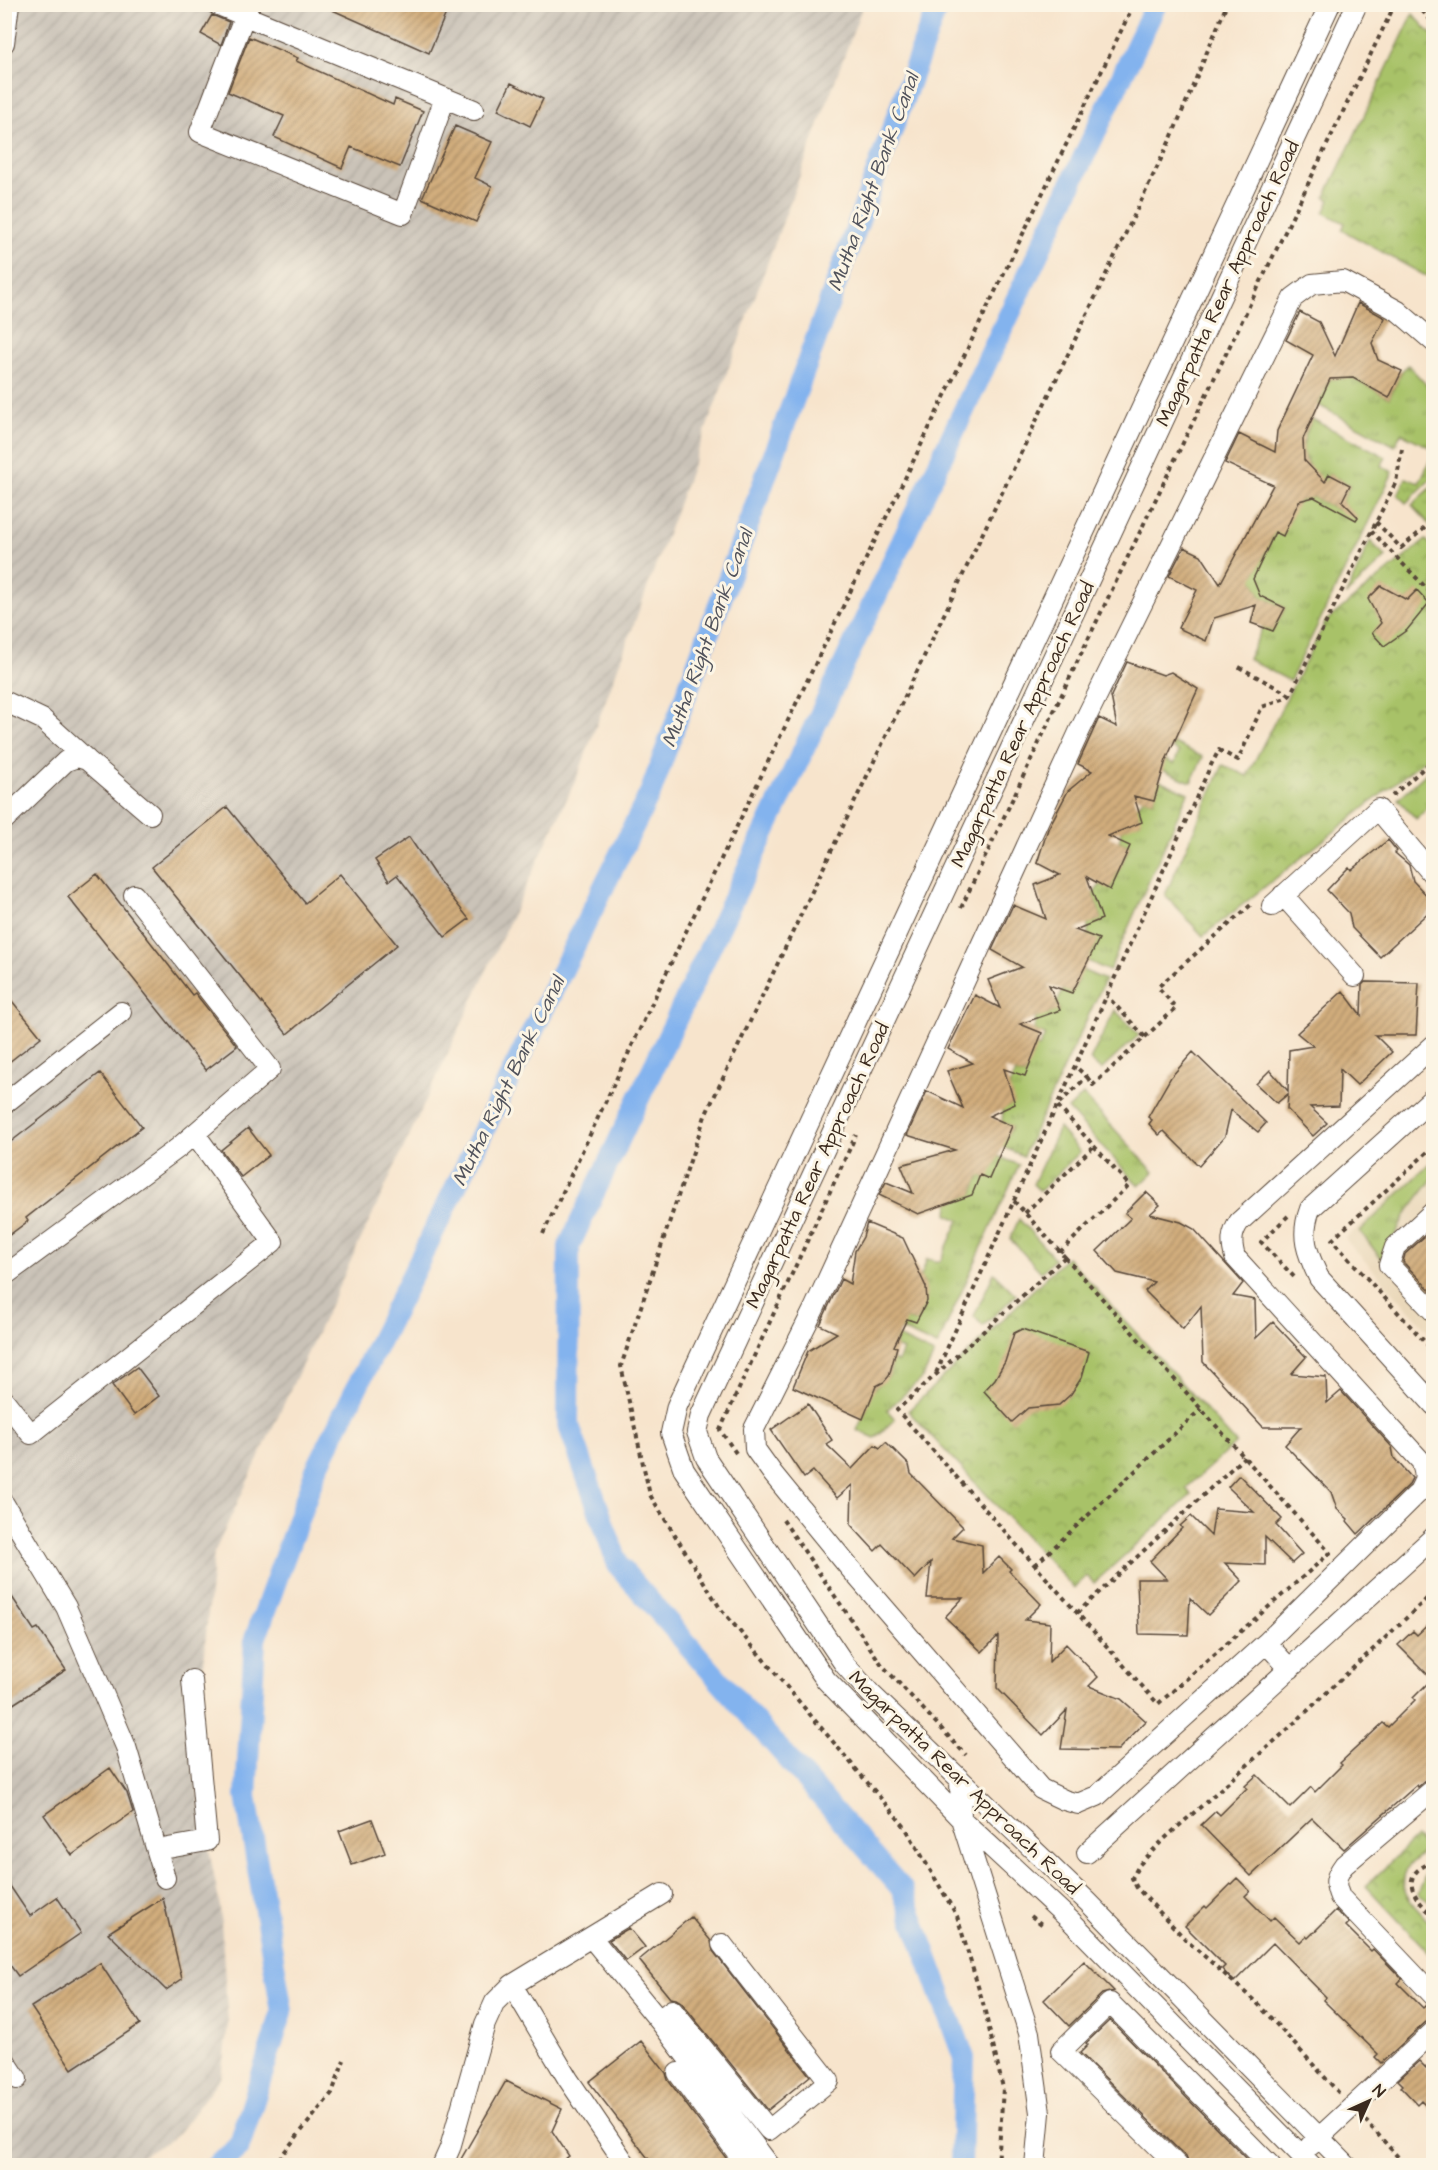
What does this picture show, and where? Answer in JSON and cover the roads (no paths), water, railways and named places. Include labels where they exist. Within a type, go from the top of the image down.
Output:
[{"type":"street","points":[[4,43],[9,4]]},
{"type":"street","points":[[216,4],[247,10],[474,110]]},
{"type":"street","name":"Magarpatta Rear Approach Road","points":[[1307,2160],[1071,1920],[961,1820],[826,1680],[684,1470],[671,1433],[677,1406],[1330,4]]},
{"type":"street","name":"Magarpatta Rear Approach Road","points":[[1347,2166],[1088,1902],[872,1694],[845,1665],[706,1458],[697,1432],[706,1404],[1357,4]]},
{"type":"street","points":[[247,10],[200,132],[211,137],[403,214],[445,98]]},
{"type":"street","points":[[1434,342],[1398,311],[1343,281],[1312,284],[1293,298],[1080,730],[814,1309],[754,1429],[755,1449],[767,1466],[848,1566],[1041,1789],[1078,1804],[1098,1796],[1266,1642],[1418,1493],[1425,1482],[1426,1472],[1421,1461],[1235,1257],[1232,1233],[1239,1222],[1434,1045]]},
{"type":"street","points":[[4,701],[42,719],[150,814]]},
{"type":"street","points":[[4,820],[66,761],[77,757],[87,759]]},
{"type":"street","points":[[1355,976],[1270,901],[1378,809],[1434,876]]},
{"type":"street","points":[[4,1276],[195,1134],[270,1070],[134,895]]},
{"type":"street","points":[[4,1104],[121,1012]]},
{"type":"street","points":[[1434,1097],[1310,1209],[1304,1225],[1307,1253],[1319,1278],[1434,1405]]},
{"type":"street","points":[[4,1400],[31,1434],[273,1242],[195,1134]]},
{"type":"street","points":[[1434,1211],[1395,1247],[1389,1265],[1434,1312]]},
{"type":"street","points":[[4,1504],[66,1607],[126,1747],[165,1878]]},
{"type":"street","points":[[1087,1853],[1434,1537]]},
{"type":"street","points":[[1266,1642],[1290,1669]]},
{"type":"street","points":[[157,1850],[207,1841],[192,1680]]},
{"type":"street","points":[[960,1779],[961,1820],[1029,2033],[1040,2113],[1035,2166]]},
{"type":"street","points":[[1434,1789],[1344,1865],[1336,1877],[1335,1886],[1340,1897],[1434,1996]]},
{"type":"street","points":[[442,2166],[450,2148],[485,2024],[495,2002],[512,1985],[662,1894]]},
{"type":"street","points":[[591,1937],[659,2020],[770,2166]]},
{"type":"street","points":[[659,2020],[672,2010],[769,2130],[829,2081],[722,1944]]},
{"type":"street","points":[[512,1985],[568,2079],[627,2166]]},
{"type":"street","points":[[1178,2166],[1061,2051],[1110,2003],[1271,2166]]},
{"type":"street","points":[[1307,2160],[1320,2137],[1434,2031]]},
{"type":"street","points":[[4,2059],[17,2079]]},
{"type":"street","points":[[678,2073],[747,2166]]},
{"type":"waterway","name":"Mutha Right Bank Canal","points":[[216,2166],[239,2147],[282,2012],[246,1796],[255,1639],[316,1470],[651,791],[938,4]]},
{"type":"waterway","points":[[961,2166],[964,2058],[902,1889],[618,1565],[568,1423],[569,1246],[1156,4]]}]
